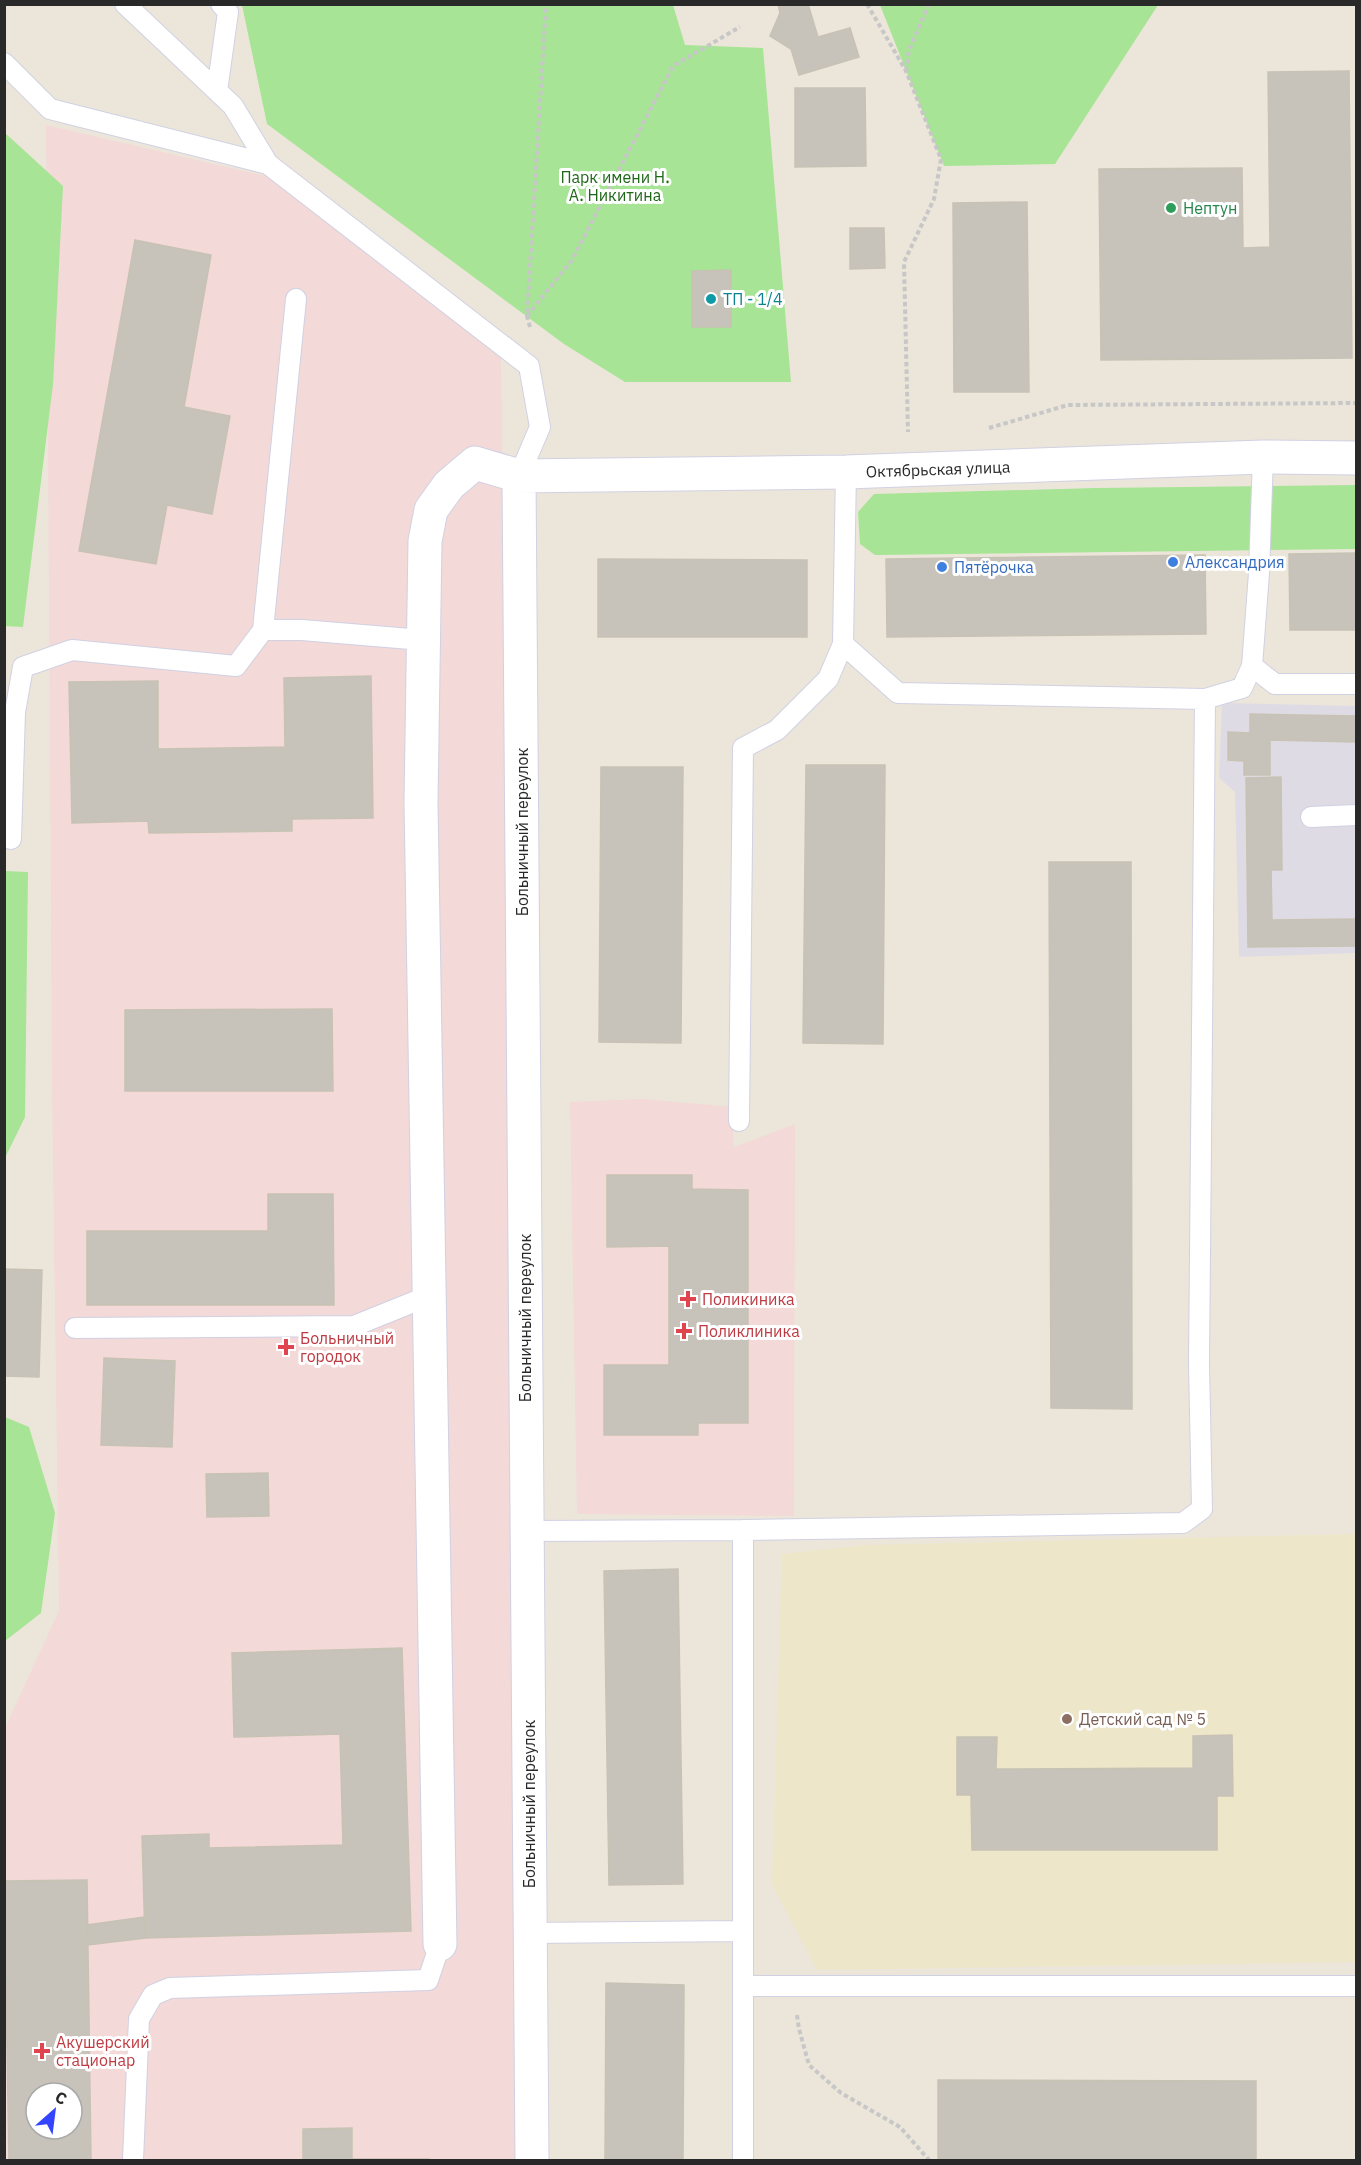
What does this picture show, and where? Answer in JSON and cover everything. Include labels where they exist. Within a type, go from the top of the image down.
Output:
[{"type":"street","name":"Октябрьская улица","points":[[423,640],[425,541],[431,510],[449,485],[475,463],[519,476],[846,472],[1263,458],[1356,458]]},
{"type":"street","name":"Больничный переулок","points":[[519,476],[532,2160]]},
{"type":"street","points":[[423,640],[421,802],[440,1944]]},
{"type":"lane","points":[[125,4],[233,106],[268,164],[529,366],[540,427],[519,476]]},
{"type":"lane","points":[[217,91],[228,12],[221,4]]},
{"type":"lane","points":[[4,63],[50,109],[268,164]]},
{"type":"lane","points":[[11,839],[15,711],[23,667],[72,650],[236,666],[263,630],[297,299]]},
{"type":"lane","points":[[843,644],[898,693],[1205,699],[1242,688],[1252,666],[1259,573],[1263,458]]},
{"type":"lane","points":[[739,1121],[743,748],[777,730],[828,679],[843,644],[846,472]]},
{"type":"lane","points":[[263,630],[302,630],[423,640]]},
{"type":"lane","points":[[1252,666],[1275,684],[1356,684]]},
{"type":"lane","points":[[527,1531],[1184,1523],[1202,1509],[1199,1352],[1205,699]]},
{"type":"lane","points":[[1311,817],[1356,815]]},
{"type":"lane","points":[[75,1328],[354,1326],[431,1295]]},
{"type":"lane","points":[[742,2160],[743,1530]]},
{"type":"lane","points":[[530,1933],[743,1931]]},
{"type":"lane","points":[[133,2160],[139,2019],[153,1995],[170,1988],[428,1980],[440,1944]]},
{"type":"lane","points":[[743,1986],[1356,1986]]},
{"type":"path","points":[[530,328],[527,316],[546,4]]},
{"type":"path","points":[[867,4],[906,70],[941,159],[934,199],[904,262],[908,432]]},
{"type":"path","points":[[906,70],[909,50],[929,4]]},
{"type":"path","points":[[527,316],[572,260],[673,66],[740,27]]},
{"type":"path","points":[[979,431],[1068,405],[1356,403]]},
{"type":"path","points":[[896,433],[920,432]]},
{"type":"path","points":[[789,1986],[796,2000],[799,2029],[809,2065],[841,2093],[900,2127],[929,2160]]},
{"type":"shaded area","name":"Больничный городок","points":[[46,125],[279,179],[501,356],[529,2160],[5,2160],[5,1728],[59,1611],[52,1083]]},
{"type":"shaded area","points":[[1222,703],[1356,706],[1356,953],[1239,957],[1235,792],[1219,778]]},
{"type":"shaded area","name":"Поликлиника","points":[[643,1099],[732,1107],[734,1147],[795,1124],[794,1516],[577,1514],[570,1102]]},
{"type":"shaded area","name":"Детский сад № 5","points":[[1356,1534],[1356,1962],[817,1970],[772,1884],[782,1554],[864,1545]]},
{"type":"green space","name":"Парк имени Н. А. Никитина","points":[[242,5],[673,5],[685,45],[763,48],[791,382],[625,382],[564,344],[267,124]]},
{"type":"green space","points":[[880,5],[1158,5],[1055,164],[944,166]]},
{"type":"green space","points":[[4,132],[63,186],[53,384],[23,627],[4,626]]},
{"type":"green space","points":[[1356,485],[1356,549],[875,555],[860,544],[858,512],[874,494],[1096,488]]},
{"type":"green space","points":[[5,871],[28,872],[25,1117],[5,1158]]},
{"type":"green space","points":[[5,1417],[29,1427],[55,1513],[41,1613],[5,1641]]},
{"type":"building","points":[[778,4],[808,4],[818,37],[850,28],[859,57],[799,75],[791,49],[770,36],[780,13]]},
{"type":"building","name":"Нептун","points":[[1349,71],[1352,358],[1101,360],[1099,169],[1242,168],[1243,248],[1270,247],[1268,72]]},
{"type":"building","points":[[795,88],[865,88],[866,166],[795,167]]},
{"type":"building","points":[[1027,202],[1029,392],[954,392],[953,203]]},
{"type":"building","points":[[850,228],[884,228],[885,268],[850,269]]},
{"type":"building","points":[[135,240],[211,255],[184,407],[230,416],[212,514],[167,505],[156,564],[79,551]]},
{"type":"building","name":"ТП - 1/4","points":[[731,270],[731,327],[692,327],[692,271]]},
{"type":"building","points":[[1356,553],[1356,630],[1290,630],[1289,554]]},
{"type":"building","points":[[1205,555],[1206,634],[887,637],[886,559]]},
{"type":"building","points":[[598,559],[807,560],[807,637],[598,637]]},
{"type":"building","points":[[371,676],[373,818],[292,819],[292,831],[149,833],[148,821],[72,823],[69,682],[158,681],[158,749],[285,747],[284,678]]},
{"type":"building","points":[[1250,714],[1356,716],[1356,742],[1270,740],[1270,775],[1244,775],[1244,761],[1228,760],[1228,732],[1250,733]]},
{"type":"building","points":[[806,765],[885,765],[883,1044],[803,1043]]},
{"type":"building","points":[[601,767],[683,767],[681,1043],[599,1042]]},
{"type":"building","points":[[1281,777],[1282,870],[1271,870],[1272,920],[1356,919],[1356,946],[1248,947],[1246,778]]},
{"type":"building","points":[[1049,862],[1131,862],[1132,1409],[1051,1408]]},
{"type":"building","points":[[332,1009],[333,1091],[125,1091],[125,1010]]},
{"type":"building","points":[[607,1175],[692,1175],[692,1189],[748,1190],[748,1423],[698,1423],[698,1435],[604,1435],[604,1365],[669,1365],[669,1246],[607,1247]]},
{"type":"building","points":[[268,1194],[333,1194],[334,1305],[87,1305],[87,1231],[268,1231]]},
{"type":"building","points":[[4,1269],[42,1270],[39,1377],[4,1376]]},
{"type":"building","points":[[104,1358],[175,1361],[172,1447],[101,1445]]},
{"type":"building","points":[[268,1473],[269,1516],[207,1517],[206,1474]]},
{"type":"building","points":[[678,1569],[683,1884],[609,1885],[604,1571]]},
{"type":"building","points":[[402,1648],[411,1931],[145,1938],[142,1836],[209,1834],[209,1848],[343,1845],[340,1734],[234,1737],[232,1653]]},
{"type":"building","points":[[1232,1735],[1233,1796],[1217,1796],[1217,1850],[972,1850],[971,1795],[957,1795],[957,1737],[997,1737],[996,1769],[1193,1768],[1193,1736]]},
{"type":"building","points":[[87,1880],[91,2160],[9,2160],[4,1881]]},
{"type":"building","points":[[144,1917],[145,1938],[88,1945],[87,1925]]},
{"type":"building","points":[[606,1983],[684,1985],[683,2160],[605,2160]]},
{"type":"building","points":[[938,2080],[1256,2081],[1256,2160],[938,2160]]},
{"type":"building","points":[[352,2128],[352,2159],[429,2160],[303,2160],[303,2129]]},
{"type":"place","name":"Нептун","points":[[1171,208]]},
{"type":"place","name":"ТП - 1/4","points":[[711,299]]},
{"type":"place","name":"Александрия","points":[[1173,562]]},
{"type":"place","name":"Пятёрочка","points":[[942,567]]},
{"type":"place","name":"Поликиника","points":[[688,1299]]},
{"type":"place","name":"Поликлиника","points":[[684,1331]]},
{"type":"place","name":"Больничный городок","points":[[286,1347]]},
{"type":"place","name":"Детский сад № 5","points":[[1067,1719]]},
{"type":"place","name":"Акушерский стационар","points":[[42,2051]]}]
